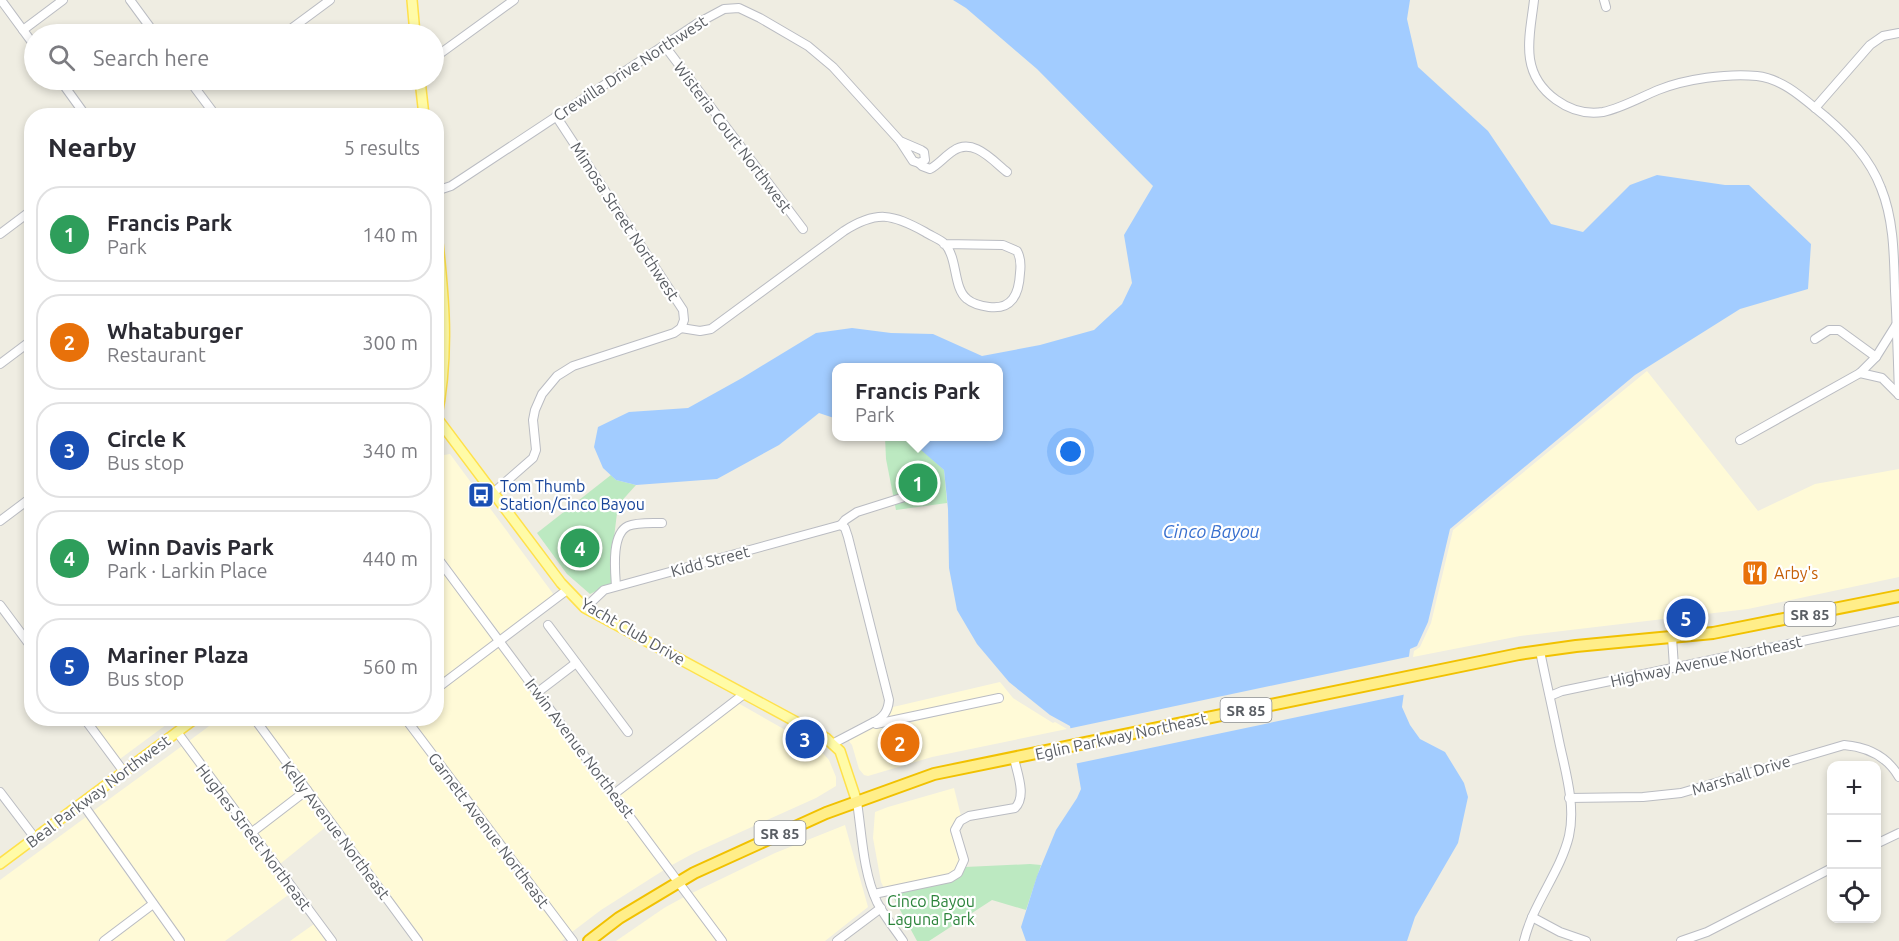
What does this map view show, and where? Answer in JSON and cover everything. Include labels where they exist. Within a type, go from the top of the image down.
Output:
[{"type":"highway","name":"Eglin Parkway Northeast","points":[[589,941],[619,918],[678,881],[826,813],[934,774],[1427,672],[1540,651],[1745,628],[1899,596]]},
{"type":"main road","points":[[412,0],[414,24]]},
{"type":"main road","points":[[421,90],[423,108]]},
{"type":"main road","points":[[444,304],[446,323],[444,365]]},
{"type":"main road","name":"Yacht Club Drive","points":[[444,428],[567,590],[585,608],[826,738],[840,751],[857,802]]},
{"type":"main road","name":"Beal Parkway Northwest","points":[[0,864],[185,726]]},
{"type":"street","points":[[1,0],[23,30]]},
{"type":"street","points":[[31,24],[63,0]]},
{"type":"street","points":[[130,0],[148,24]]},
{"type":"street","points":[[298,24],[330,0]]},
{"type":"street","points":[[444,51],[514,0]]},
{"type":"street","points":[[1534,0],[1529,46],[1532,67],[1547,93],[1565,106],[1585,112],[1604,111],[1681,83],[1746,76],[1769,79],[1784,85],[1815,108],[1858,148],[1881,187],[1889,211],[1899,395]]},
{"type":"street","name":"Crewilla Drive Northwest","points":[[444,188],[451,186],[716,12],[729,8],[746,10],[808,46],[824,59],[900,141],[913,161],[919,163],[925,159],[924,152],[900,141]]},
{"type":"street","points":[[1815,108],[1870,45],[1883,36],[1899,33]]},
{"type":"street","name":"Wisteria Court Northwest","points":[[664,45],[803,229]]},
{"type":"street","points":[[67,90],[80,108]]},
{"type":"street","points":[[196,90],[210,108]]},
{"type":"street","name":"Mimosa Street Northwest","points":[[556,116],[683,310],[684,320],[681,328]]},
{"type":"street","points":[[919,163],[930,169],[953,151],[965,146],[979,150],[1006,172]]},
{"type":"street","points":[[0,234],[24,216]]},
{"type":"street","points":[[493,493],[533,458],[536,450],[533,420],[535,410],[542,394],[558,376],[573,366],[674,333],[681,328],[700,331],[711,329],[863,219],[875,216],[892,217],[912,225],[944,244],[1003,245],[1017,250],[1020,256],[1020,280],[1018,293],[1013,301],[994,308],[976,304],[966,298],[958,285],[954,263],[944,244]]},
{"type":"street","points":[[1740,440],[1860,373],[1876,357],[1896,325]]},
{"type":"street","points":[[1815,339],[1829,330],[1839,330],[1876,357]]},
{"type":"street","points":[[0,364],[24,346]]},
{"type":"street","points":[[1860,373],[1882,378],[1899,395]]},
{"type":"street","name":"Kidd Street","points":[[585,608],[604,590],[841,525],[844,520],[856,512],[914,494]]},
{"type":"street","points":[[0,521],[24,503]]},
{"type":"street","points":[[616,586],[615,555],[624,528],[633,525],[662,523]]},
{"type":"street","points":[[832,744],[883,716],[888,709],[889,700],[848,537],[845,528],[841,525]]},
{"type":"street","name":"Irwin Avenue Northeast","points":[[444,567],[722,941]]},
{"type":"street","points":[[444,682],[567,590]]},
{"type":"street","points":[[0,605],[24,637]]},
{"type":"street","name":"Highway Avenue Northeast","points":[[1550,696],[1562,691],[1899,621]]},
{"type":"street","points":[[548,625],[628,732]]},
{"type":"street","points":[[1672,637],[1674,667]]},
{"type":"street","points":[[1524,941],[1532,917],[1569,836],[1571,811],[1540,651]]},
{"type":"street","points":[[538,692],[576,663]]},
{"type":"street","points":[[614,794],[744,694]]},
{"type":"street","points":[[874,722],[876,724],[907,719],[999,698]]},
{"type":"street","points":[[90,726],[124,772]]},
{"type":"street","name":"Kelly Avenue Northeast","points":[[260,726],[418,941]]},
{"type":"street","name":"Garnett Avenue Northeast","points":[[411,726],[573,941]]},
{"type":"street","name":"Hughes Street Northeast","points":[[177,732],[332,941]]},
{"type":"street","name":"Marshall Drive","points":[[1569,798],[1642,797],[1681,793],[1844,745],[1864,748],[1880,755],[1899,777]]},
{"type":"street","points":[[874,894],[950,878],[958,873],[964,860],[955,830],[960,821],[969,816],[1015,808],[1020,803],[1022,795],[1014,758]]},
{"type":"street","points":[[251,833],[307,790]]},
{"type":"street","points":[[0,792],[34,838]]},
{"type":"street","points":[[857,802],[868,873],[874,894],[903,941]]},
{"type":"street","points":[[82,803],[180,941]]},
{"type":"street","points":[[1881,842],[1899,833]]},
{"type":"street","points":[[1681,941],[1707,932],[1828,869]]},
{"type":"street","points":[[104,941],[153,904]]},
{"type":"street","points":[[837,941],[881,908]]},
{"type":"street","points":[[1532,917],[1560,932],[1586,941]]},
{"type":"shaded area","points":[[1647,371],[1758,511],[1815,484],[1899,469],[1899,577],[1748,609],[1520,636],[1413,657],[1414,651],[1420,647],[1431,623],[1453,530]]},
{"type":"shaded area","points":[[450,454],[554,595],[501,635],[444,558],[444,455]]},
{"type":"shaded area","points":[[444,573],[494,640],[444,679]]},
{"type":"shaded area","points":[[499,647],[664,870],[601,910],[572,932],[416,726],[444,726],[444,688]]},
{"type":"shaded area","points":[[1000,682],[1013,698],[1067,729],[932,757],[868,776],[859,769],[852,745],[848,740],[873,727],[908,723],[1003,701],[1002,694],[886,718],[893,707]]},
{"type":"shaded area","points":[[738,703],[819,749],[829,760],[836,777],[836,786],[816,798],[672,865],[619,794]]},
{"type":"shaded area","points":[[95,726],[165,726],[120,759]]},
{"type":"shaded area","points":[[209,726],[254,726],[301,790],[253,827],[189,741]]},
{"type":"shaded area","points":[[265,726],[405,726],[566,938],[562,941],[424,941]]},
{"type":"shaded area","points":[[182,746],[291,893],[225,941],[185,941],[93,811]]},
{"type":"shaded area","points":[[954,788],[961,816],[950,831],[960,860],[955,870],[949,874],[884,888],[873,838],[875,812]]},
{"type":"shaded area","points":[[305,796],[327,826],[280,864],[257,833]]},
{"type":"shaded area","points":[[86,817],[147,904],[97,941],[0,941],[0,880]]},
{"type":"shaded area","points":[[845,825],[868,907],[825,941],[728,941],[692,893],[775,853]]},
{"type":"shaded area","points":[[684,897],[717,941],[616,941],[664,908]]},
{"type":"shaded area","points":[[152,910],[174,941],[110,941]]},
{"type":"shaded area","points":[[314,924],[326,941],[290,941]]},
{"type":"green space","points":[[885,441],[912,441],[944,470],[947,503],[896,510],[886,459]]},
{"type":"green space","points":[[611,475],[616,480],[636,485],[618,505],[611,562],[611,584],[590,594],[567,574],[537,533]]},
{"type":"green space","name":"Cinco Bayou Laguna Park","points":[[1041,865],[1026,910],[992,900],[929,941],[917,941],[892,895],[943,882],[960,873],[965,867]]},
{"type":"water","name":"Cinco Bayou","points":[[953,0],[1410,0],[1407,19],[1418,67],[1488,131],[1551,224],[1583,232],[1630,185],[1657,175],[1725,185],[1749,185],[1811,244],[1808,289],[1740,309],[1635,375],[1450,529],[1428,622],[1417,646],[1410,649],[1402,707],[1410,725],[1420,739],[1445,752],[1464,783],[1468,797],[1458,843],[1415,917],[1407,941],[1026,941],[1021,927],[1037,876],[1056,830],[1081,789],[1070,726],[1050,715],[1009,682],[977,644],[957,610],[949,568],[948,509],[944,470],[911,441],[1003,441],[1003,363],[832,363],[832,417],[819,413],[779,445],[717,479],[636,485],[616,480],[603,468],[594,447],[598,427],[629,412],[688,408],[816,333],[852,328],[891,333],[933,334],[982,356],[1040,345],[1094,330],[1122,304],[1132,283],[1124,235],[1153,186],[1037,69],[966,8]]},
{"type":"pier","points":[[1412,656],[1407,694],[1074,764],[1067,729]]},
{"type":"place","name":"Francis Park","points":[[918,483]]},
{"type":"place","name":"Tom Thumb Station/Cinco Bayou","points":[[481,495]]},
{"type":"place","name":"Winn Davis Park","points":[[580,548]]},
{"type":"place","name":"Arby's","points":[[1755,573]]},
{"type":"place","name":"Mariner Plaza","points":[[1686,618]]},
{"type":"place","name":"Circle K","points":[[805,739]]},
{"type":"place","name":"Whataburger","points":[[900,743]]}]
